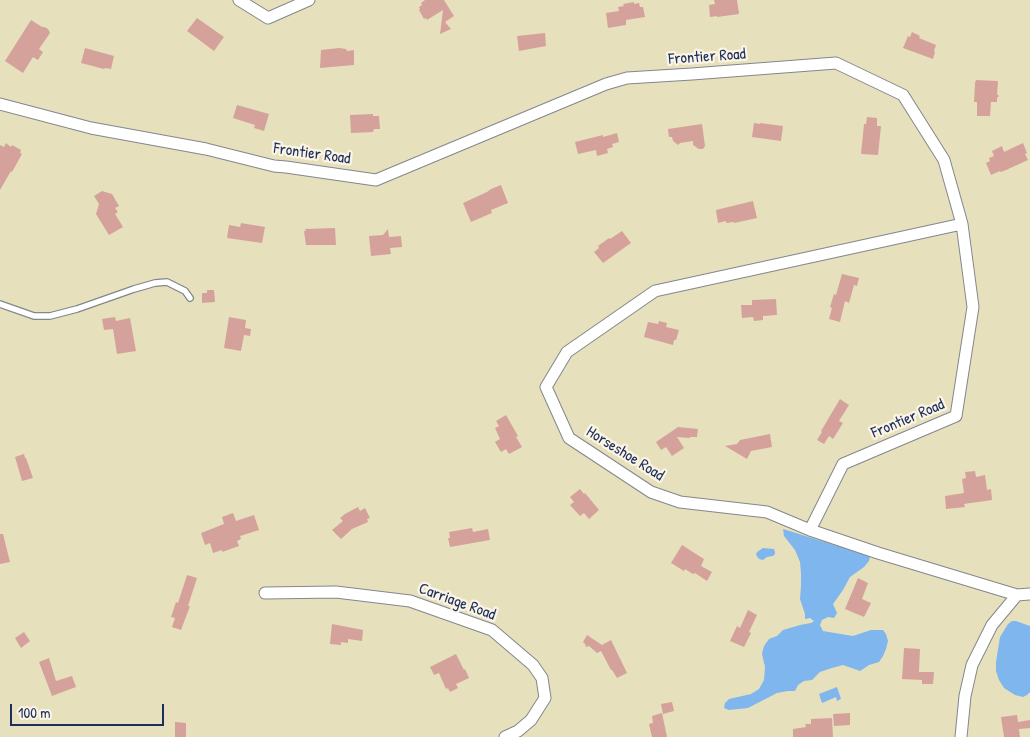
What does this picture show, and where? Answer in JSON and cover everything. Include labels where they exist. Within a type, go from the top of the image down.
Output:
[{"type":"street","points":[[240,0],[268,18],[308,0]]},
{"type":"street","name":"Frontier Road","points":[[0,104],[91,128],[206,149],[274,166],[376,180],[606,84],[627,78],[836,63],[903,95],[944,160],[962,224],[973,307],[956,416],[843,464],[810,530]]},
{"type":"street","name":"Horseshoe Road","points":[[962,224],[655,290],[567,352],[546,387],[569,438],[651,492],[680,502],[767,512],[810,530],[878,554],[1017,595]]},
{"type":"street","name":"Carriage Road","points":[[265,593],[336,592],[410,601],[492,630],[533,665],[542,678],[545,698],[531,720],[518,731],[505,737]]},
{"type":"street","points":[[962,737],[965,696],[972,665],[992,625],[1017,595],[1030,594]]},
{"type":"lane","points":[[0,304],[34,316],[50,316],[77,309],[134,289],[167,282],[185,291],[190,298]]},
{"type":"water","points":[[783,529],[870,556],[869,561],[864,567],[850,577],[833,604],[837,613],[834,618],[828,617],[822,620],[820,625],[823,631],[853,636],[871,630],[883,630],[888,641],[886,649],[879,662],[869,665],[860,671],[843,665],[832,668],[820,672],[812,680],[804,681],[798,685],[795,691],[777,693],[748,708],[729,710],[724,708],[725,703],[729,699],[751,694],[759,689],[764,680],[765,667],[762,654],[764,646],[769,639],[777,636],[783,630],[814,621],[810,618],[805,619],[800,599],[800,562],[795,550],[784,536]]},
{"type":"water","points":[[763,548],[774,549],[775,554],[763,560],[759,559],[756,555],[757,552]]},
{"type":"water","points":[[1012,621],[1030,626],[1030,692],[1023,697],[1015,695],[1004,688],[996,671],[1000,637]]},
{"type":"water","points":[[837,687],[841,699],[837,701],[836,697],[822,703],[819,694]]},
{"type":"building","points":[[425,0],[444,0],[454,16],[445,22],[451,29],[440,34],[443,10],[427,20],[426,18],[424,19],[419,7]]},
{"type":"building","points":[[714,0],[737,0],[739,14],[710,17],[709,5],[715,4]]},
{"type":"building","points":[[634,2],[634,4],[639,3],[640,7],[643,7],[645,17],[626,20],[626,25],[608,28],[606,13],[619,11],[618,7],[624,6],[623,4]]},
{"type":"building","points":[[197,18],[224,37],[214,51],[187,31]]},
{"type":"building","points":[[31,20],[48,29],[50,33],[39,49],[43,52],[38,60],[33,57],[23,73],[5,61]]},
{"type":"building","points":[[912,32],[920,36],[919,38],[936,45],[933,59],[903,48],[908,36],[910,37]]},
{"type":"building","points":[[545,33],[546,46],[519,51],[517,36]]},
{"type":"building","points":[[85,48],[114,56],[111,69],[81,63]]},
{"type":"building","points":[[346,49],[347,51],[354,50],[354,65],[320,68],[321,50]]},
{"type":"building","points":[[976,80],[998,81],[997,94],[999,96],[997,102],[991,102],[990,116],[977,116],[977,102],[974,102]]},
{"type":"building","points":[[237,105],[269,114],[264,131],[254,128],[255,125],[233,118]]},
{"type":"building","points":[[373,114],[373,116],[379,116],[380,129],[374,129],[373,132],[351,133],[350,115]]},
{"type":"building","points":[[867,117],[877,118],[877,126],[881,126],[878,155],[861,154],[864,124],[866,124]]},
{"type":"building","points":[[754,123],[783,126],[781,141],[752,137]]},
{"type":"building","points":[[702,124],[705,146],[703,149],[693,145],[693,141],[678,145],[673,141],[672,137],[669,137],[668,129]]},
{"type":"building","points":[[617,133],[619,142],[612,144],[613,147],[607,149],[608,153],[597,156],[596,150],[578,154],[575,142]]},
{"type":"building","points":[[6,143],[11,147],[12,145],[21,150],[20,153],[22,154],[0,190],[0,145],[4,147]]},
{"type":"building","points":[[1023,143],[1028,160],[991,175],[986,163],[990,161],[989,158],[994,156],[992,151],[1002,146],[1004,152]]},
{"type":"building","points":[[501,185],[508,203],[491,210],[492,213],[471,222],[463,203]]},
{"type":"building","points":[[102,191],[112,194],[119,206],[115,208],[118,212],[115,214],[123,227],[109,235],[96,214],[99,204],[94,196]]},
{"type":"building","points":[[753,201],[757,218],[734,223],[726,223],[726,221],[718,223],[716,210]]},
{"type":"building","points":[[241,223],[265,227],[262,243],[227,238],[229,225],[240,227]]},
{"type":"building","points":[[335,228],[336,245],[306,245],[305,229]]},
{"type":"building","points":[[388,229],[389,237],[401,236],[402,247],[390,248],[391,254],[371,256],[369,236],[383,235]]},
{"type":"building","points":[[622,231],[631,243],[603,263],[594,252],[599,248],[598,246]]},
{"type":"building","points":[[842,274],[859,278],[857,286],[854,285],[849,303],[845,301],[840,322],[829,319],[832,308],[830,307],[834,294],[836,295]]},
{"type":"building","points":[[207,290],[214,290],[215,302],[202,303],[202,293],[207,293]]},
{"type":"building","points":[[776,299],[777,315],[763,316],[763,320],[754,321],[753,317],[742,318],[741,305],[752,305],[752,300]]},
{"type":"building","points":[[115,317],[116,321],[130,318],[136,351],[117,354],[113,329],[104,330],[102,319]]},
{"type":"building","points":[[229,317],[246,320],[245,328],[251,329],[250,336],[244,335],[241,351],[224,348]]},
{"type":"building","points":[[659,321],[667,323],[666,327],[679,330],[673,345],[644,337],[648,322],[658,324]]},
{"type":"building","points":[[840,399],[849,405],[839,421],[843,423],[833,439],[829,436],[824,444],[817,440]]},
{"type":"building","points":[[506,415],[522,447],[509,454],[506,449],[501,452],[495,442],[500,439],[495,428],[499,426],[496,421]]},
{"type":"building","points":[[678,427],[698,429],[697,437],[677,437],[684,448],[672,456],[666,447],[661,450],[656,442]]},
{"type":"building","points":[[770,434],[772,447],[751,451],[747,459],[725,446],[737,444],[740,440]]},
{"type":"building","points":[[24,454],[33,478],[22,481],[15,457]]},
{"type":"building","points":[[975,471],[976,477],[985,475],[987,490],[991,489],[992,500],[964,504],[965,507],[946,509],[945,496],[964,493],[962,479],[966,478],[965,472]]},
{"type":"building","points":[[580,489],[599,510],[589,519],[584,513],[580,516],[570,505],[574,502],[570,497]]},
{"type":"building","points":[[358,507],[360,511],[365,508],[370,518],[367,519],[368,522],[352,529],[341,539],[332,530],[343,521],[340,518]]},
{"type":"building","points":[[233,513],[236,521],[254,515],[259,530],[240,536],[241,539],[237,541],[239,546],[213,553],[210,543],[205,545],[201,533],[224,524],[222,517]]},
{"type":"building","points":[[472,528],[473,532],[488,529],[490,540],[450,547],[449,532]]},
{"type":"building","points":[[0,534],[3,534],[10,562],[0,564]]},
{"type":"building","points":[[682,545],[704,559],[701,566],[712,572],[707,581],[695,573],[693,574],[685,569],[684,571],[671,563]]},
{"type":"building","points":[[187,575],[197,578],[188,606],[190,606],[181,630],[172,627],[175,618],[171,617],[176,602],[178,603]]},
{"type":"building","points":[[858,578],[868,583],[862,599],[871,603],[864,617],[845,609]]},
{"type":"building","points":[[748,610],[757,615],[744,647],[730,641],[737,626],[740,628]]},
{"type":"building","points":[[332,624],[363,630],[362,641],[348,639],[348,643],[341,642],[341,645],[330,644]]},
{"type":"building","points":[[24,632],[30,641],[21,648],[15,638]]},
{"type":"building","points":[[587,635],[602,645],[611,640],[627,673],[617,678],[601,651],[597,653],[589,646],[586,647],[583,642]]},
{"type":"building","points":[[904,648],[920,649],[919,672],[934,672],[933,684],[922,684],[922,680],[902,679]]},
{"type":"building","points":[[456,654],[469,678],[456,684],[458,688],[450,692],[448,688],[446,689],[439,673],[434,675],[430,667]]},
{"type":"building","points":[[49,658],[56,681],[72,676],[76,687],[52,696],[39,662]]},
{"type":"building","points":[[672,702],[674,711],[663,714],[661,704]]},
{"type":"building","points":[[662,713],[667,737],[652,737],[649,724],[653,723],[652,716]]},
{"type":"building","points":[[850,713],[850,725],[834,726],[833,714]]},
{"type":"building","points":[[1017,715],[1018,722],[1030,720],[1030,728],[1019,729],[1020,737],[1004,737],[1001,717]]},
{"type":"building","points":[[832,718],[833,737],[793,737],[793,729],[806,727],[805,724],[811,724],[811,719]]},
{"type":"building","points":[[175,722],[186,723],[186,737],[175,737]]}]
